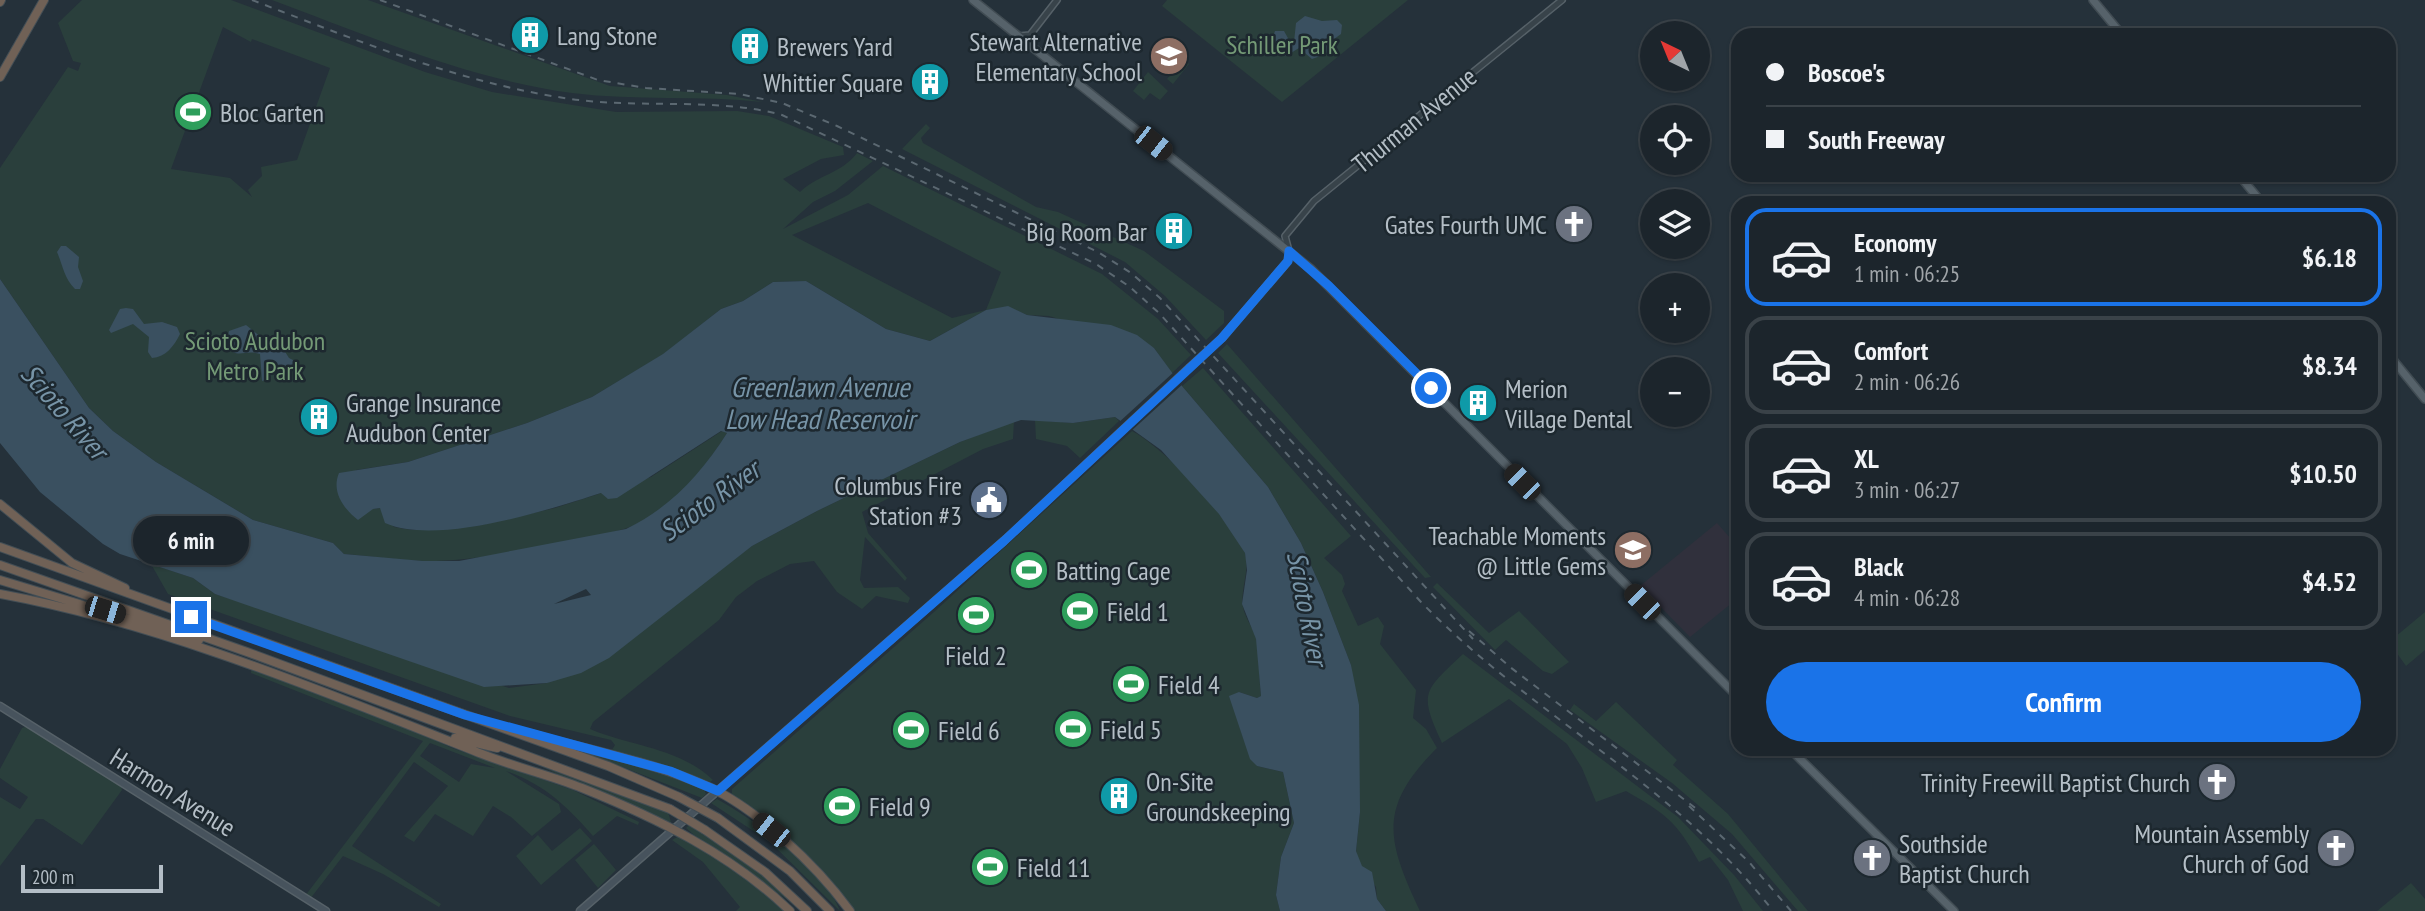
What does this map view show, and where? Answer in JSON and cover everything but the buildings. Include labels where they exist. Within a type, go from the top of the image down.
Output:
[{"type":"highway","points":[[0,77],[44,0]]},
{"type":"highway","points":[[0,504],[72,564],[191,617]]},
{"type":"highway","points":[[2,548],[608,766],[679,797],[718,818],[790,870],[830,911]]},
{"type":"highway","points":[[0,565],[536,757],[670,809],[765,872],[807,911]]},
{"type":"highway","points":[[0,580],[256,656]]},
{"type":"highway","points":[[0,594],[54,603],[148,631],[582,788],[687,834],[768,889],[790,911]]},
{"type":"highway","points":[[465,715],[670,771],[718,791],[802,855],[850,911]]},
{"type":"highway","points":[[428,732],[536,757]]},
{"type":"main road","points":[[973,0],[1289,251],[1395,351],[1485,446],[1731,690]]},
{"type":"main road","points":[[2093,0],[2116,28]]},
{"type":"main road","points":[[2245,182],[2256,196]]},
{"type":"main road","points":[[580,911],[1004,541],[1222,338],[1288,261],[1289,251]]},
{"type":"main road","points":[[2396,364],[2425,399]]},
{"type":"main road","name":"Harmon Avenue","points":[[0,706],[326,911]]},
{"type":"main road","points":[[1797,756],[1954,911]]},
{"type":"street","points":[[1019,36],[1030,35],[1057,0]]},
{"type":"street","name":"Thurman Avenue","points":[[1289,251],[1285,236],[1314,201],[1562,0]]},
{"type":"shaded area","points":[[1717,523],[1731,539],[1731,604],[1690,637],[1640,586]]},
{"type":"green space","name":"Scioto Audubon Metro Park","points":[[82,0],[231,0],[425,72],[492,92],[616,112],[737,111],[769,116],[843,147],[844,155],[821,159],[783,179],[800,192],[844,165],[857,153],[873,161],[835,191],[813,202],[783,229],[848,195],[883,166],[1102,274],[1158,319],[1191,355],[1172,373],[1154,348],[1049,316],[1027,315],[1008,307],[986,310],[930,341],[886,329],[806,281],[773,282],[743,301],[721,309],[664,354],[592,397],[527,423],[408,462],[356,470],[373,509],[380,508],[394,527],[412,530],[481,525],[555,508],[651,477],[722,431],[727,433],[692,480],[671,502],[648,519],[604,535],[573,542],[472,558],[423,561],[344,554],[333,543],[253,520],[156,462],[113,431],[89,408],[0,279],[0,168],[68,67],[78,71],[81,63],[73,61],[58,23]],"holes":[[[223,27],[251,42],[252,39],[330,68],[297,160],[261,167],[262,176],[248,190],[252,197],[230,178],[171,169]],[[868,203],[1001,272],[986,310],[952,318],[792,235]]]},
{"type":"green space","points":[[272,0],[368,0],[610,86],[727,95],[763,102],[596,95],[533,86],[495,78],[419,55]]},
{"type":"green space","name":"Schiller Park","points":[[1167,0],[1408,0],[1282,102],[1162,6]]},
{"type":"green space","points":[[1183,59],[1189,64],[1173,84],[1167,79]]},
{"type":"green space","points":[[1148,72],[1168,91],[1160,100],[1150,93],[1144,100],[1133,91]]},
{"type":"green space","points":[[926,124],[930,128],[921,138],[923,143],[1036,207],[1058,212],[1144,251],[1224,311],[1224,323],[1206,340],[1165,296],[1125,262],[902,149]]},
{"type":"green space","points":[[1227,344],[1431,577],[1425,578],[1218,353]]},
{"type":"green space","points":[[1203,368],[1351,536],[1324,558],[1342,575],[1345,584],[1342,591],[1358,626],[1378,617],[1384,626],[1380,644],[1416,690],[1413,718],[1426,729],[1437,748],[1405,788],[1397,807],[1394,825],[1400,863],[1420,911],[1386,911],[1377,899],[1376,887],[1358,861],[1356,851],[1360,812],[1351,665],[1301,543],[1268,487],[1182,386]]},
{"type":"green space","points":[[1115,417],[1119,421],[1080,458],[1067,446],[1036,439],[1035,420],[1073,423]]},
{"type":"green space","points":[[1014,421],[1013,439],[983,449],[862,512],[868,533],[907,578],[905,581],[865,537],[860,580],[864,588],[898,587],[910,598],[908,603],[876,596],[862,609],[837,592],[814,561],[790,564],[757,581],[736,597],[719,620],[593,722],[590,729],[670,754],[700,769],[713,780],[710,782],[612,750],[615,745],[611,740],[510,716],[168,594],[151,564],[193,578],[215,594],[509,688],[547,683],[692,591],[752,546],[817,511],[960,442]]},
{"type":"green space","points":[[1132,431],[1161,452],[1213,504],[1245,553],[1243,607],[1257,642],[1261,696],[1257,698],[1239,692],[1240,723],[1244,739],[1257,766],[1283,772],[1294,823],[1281,857],[1276,895],[1280,911],[847,911],[826,879],[732,796],[732,789],[934,612]]},
{"type":"green space","points":[[1437,583],[1489,633],[1519,611],[1569,662],[1552,674],[1543,671],[1506,640],[1495,650],[1433,587]]},
{"type":"green space","points":[[2425,612],[2425,650],[2406,666],[2396,652],[2396,636]]},
{"type":"green space","points":[[1463,654],[1678,817],[1734,875],[1763,911],[1743,911],[1728,880],[1710,857],[1699,862],[1684,837],[1669,820],[1651,806],[1626,791],[1596,802],[1582,768],[1567,744],[1509,699],[1442,743],[1430,713],[1429,693],[1440,676]]},
{"type":"green space","points":[[252,664],[373,712],[452,748],[573,790],[639,822],[638,825],[617,816],[593,836],[554,797],[532,782],[506,771],[559,804],[561,812],[532,836],[511,817],[493,806],[473,836],[435,814],[414,842],[404,836],[448,786],[414,762],[352,846],[441,904],[439,907],[383,874],[343,856],[310,899],[305,896],[423,741],[251,673]],"holes":[[[430,743],[495,768],[471,764],[459,782],[420,756]]]},
{"type":"green space","points":[[1616,702],[1677,760],[1673,765],[1728,814],[1808,911],[1798,911],[1732,834],[1672,783],[1570,710],[1574,704],[1596,721]]},
{"type":"green space","points":[[29,726],[121,785],[122,790],[82,845],[43,819],[36,819],[0,866],[0,797],[20,809],[28,797],[0,778],[0,769],[22,728]]},
{"type":"green space","points":[[579,750],[622,759],[703,787],[706,794],[702,798]]},
{"type":"green space","points":[[542,767],[668,812],[671,822],[656,819]]},
{"type":"green space","points":[[717,799],[769,833],[804,862],[831,894],[840,911],[770,842],[711,803]]},
{"type":"green space","points":[[691,823],[744,857],[798,907],[694,835],[686,828]]},
{"type":"green space","points":[[580,828],[592,841],[541,885],[516,856],[538,835],[552,851]]},
{"type":"green space","points":[[679,836],[686,837],[758,885],[786,911],[736,911],[740,907],[703,862],[672,840]]},
{"type":"green space","points":[[594,844],[616,870],[598,888],[575,860]]},
{"type":"green space","points":[[2411,883],[2425,899],[2425,911],[2377,911]]},
{"type":"water","points":[[1305,16],[1322,21],[1337,20],[1342,25],[1341,34],[1330,42],[1326,54],[1312,59],[1299,48],[1286,56],[1273,51],[1271,43],[1275,31],[1284,31],[1289,40],[1294,42],[1296,23]]},
{"type":"water","points":[[61,246],[66,246],[79,257],[78,267],[83,281],[80,289],[75,289],[66,276],[57,252]]},
{"type":"water","points":[[0,279],[89,408],[113,431],[156,462],[253,520],[333,543],[344,554],[423,561],[459,561],[626,529],[657,511],[683,488],[727,433],[721,431],[617,498],[608,499],[601,493],[523,516],[462,528],[407,529],[385,523],[380,508],[373,509],[358,520],[340,500],[337,487],[339,473],[408,462],[527,423],[592,397],[663,354],[721,309],[743,301],[773,282],[806,281],[886,329],[930,341],[986,310],[1008,306],[1027,315],[1111,325],[1137,335],[1154,348],[1182,386],[1268,487],[1301,543],[1351,665],[1359,705],[1360,812],[1356,851],[1362,866],[1372,872],[1377,899],[1386,911],[1280,911],[1276,895],[1281,857],[1294,823],[1283,772],[1257,766],[1250,759],[1229,696],[1239,692],[1257,698],[1261,696],[1256,639],[1242,604],[1247,570],[1245,553],[1219,514],[1161,450],[1115,417],[1073,423],[1021,420],[960,442],[817,511],[752,546],[609,658],[581,673],[547,683],[484,687],[215,594],[193,578],[120,554],[103,544],[40,492],[0,443]],"holes":[[[586,589],[591,595],[554,604]]]},
{"type":"water","points":[[120,309],[133,309],[144,324],[162,322],[177,327],[180,334],[172,347],[161,356],[152,358],[148,352],[149,337],[133,324],[111,333],[109,330]]},
{"type":"water","points":[[246,325],[261,337],[277,339],[289,358],[299,363],[294,368],[278,368],[268,379],[262,381],[260,354],[238,353],[226,346],[229,331]]},
{"type":"pier","points":[[1175,371],[1184,383],[1129,433],[1117,424]]},
{"type":"railway","points":[[252,0],[408,58],[529,92],[597,102],[731,106],[782,115],[1096,264],[1130,287],[1159,313],[1421,602],[1464,643],[1509,680],[1693,825],[1735,866],[1773,911]]},
{"type":"railway","points":[[380,0],[598,80],[646,88],[739,94],[782,103],[837,126],[1098,252],[1131,273],[1160,298],[1473,639]]},
{"type":"railway","points":[[1469,631],[1510,667],[1698,810]]},
{"type":"railway","points":[[1689,806],[1749,862],[1791,911]]},
{"type":"place","name":"Lang Stone","points":[[530,35]]},
{"type":"place","name":"Brewers Yard","points":[[750,46]]},
{"type":"place","name":"Stewart Alternative Elementary School","points":[[1169,56]]},
{"type":"place","name":"Whittier Square","points":[[930,82]]},
{"type":"place","name":"Bloc Garten","points":[[193,112]]},
{"type":"place","name":"Gates Fourth UMC","points":[[1574,224]]},
{"type":"place","name":"Big Room Bar","points":[[1174,231]]},
{"type":"place","name":"Merion Village Dental","points":[[1478,403]]},
{"type":"place","name":"Grange Insurance Audubon Center","points":[[319,417]]},
{"type":"place","name":"Columbus Fire Station #3","points":[[989,500]]},
{"type":"place","name":"Teachable Moments @ Little Gems","points":[[1633,550]]},
{"type":"place","name":"Batting Cage","points":[[1029,570]]},
{"type":"place","name":"Field 1","points":[[1080,611]]},
{"type":"place","name":"Field 2","points":[[976,615]]},
{"type":"place","name":"Field 4","points":[[1131,684]]},
{"type":"place","name":"Field 5","points":[[1073,729]]},
{"type":"place","name":"Field 6","points":[[911,730]]},
{"type":"place","name":"Trinity Freewill Baptist Church","points":[[2217,782]]},
{"type":"place","name":"On-Site Groundskeeping","points":[[1119,796]]},
{"type":"place","name":"Field 9","points":[[842,806]]},
{"type":"place","name":"Mountain Assembly Church of God","points":[[2336,848]]},
{"type":"place","name":"Southside Baptist Church","points":[[1872,858]]},
{"type":"place","name":"Field 11","points":[[990,867]]},
{"type":"route","points":[[191,617],[465,715],[670,771],[718,791],[1004,541],[1222,338],[1242,318],[1288,261],[1289,251],[1329,286],[1431,388]]},
{"type":"water label","name":"Greenlawn Avenue Low Head Reservoir","points":[[820,402]]},
{"type":"water label","name":"Scioto River","points":[[65,411]]},
{"type":"water label","name":"Scioto River","points":[[709,500]]},
{"type":"water label","name":"Scioto River","points":[[1308,608]]}]
